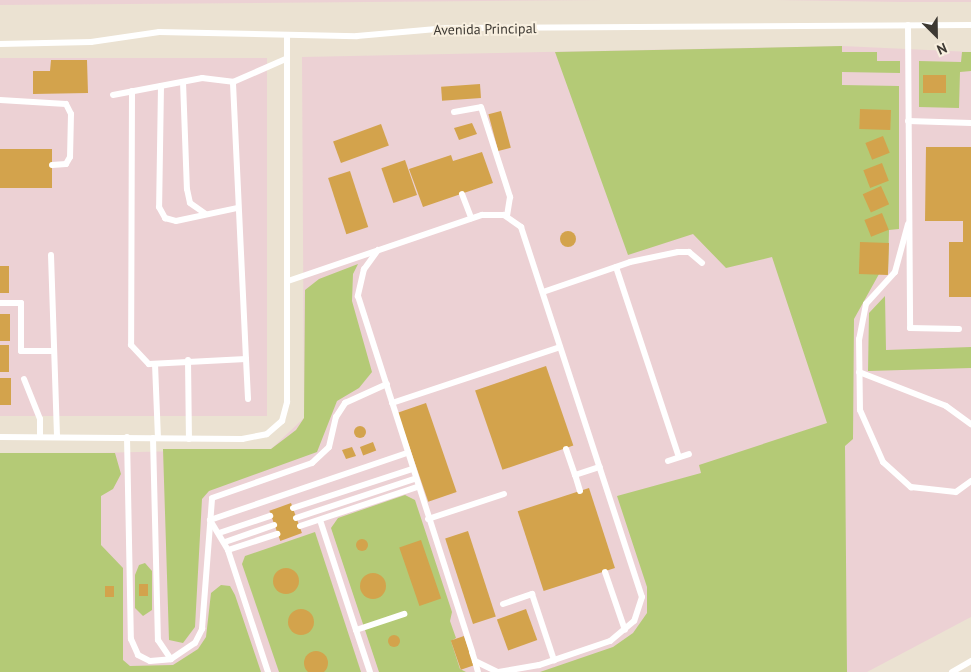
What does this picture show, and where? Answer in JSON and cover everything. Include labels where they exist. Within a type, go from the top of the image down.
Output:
[{"type":"lane","name":"Avenida Principal","points":[[0,44],[91,42],[159,32],[287,35],[707,24],[971,25]]},
{"type":"lane","points":[[908,25],[910,328],[959,329]]},
{"type":"lane","points":[[0,437],[256,438],[282,421],[287,402],[287,35]]},
{"type":"lane","points":[[114,95],[184,82],[233,82],[286,60]]},
{"type":"lane","points":[[184,82],[187,189],[190,203],[207,215]]},
{"type":"lane","points":[[233,82],[236,208],[248,399]]},
{"type":"lane","points":[[161,86],[159,207],[165,218],[176,221],[236,208]]},
{"type":"lane","points":[[132,91],[131,346],[136,355],[155,364],[188,360],[246,359]]},
{"type":"lane","points":[[0,100],[66,104],[71,114],[70,157],[66,164],[52,165]]},
{"type":"lane","points":[[454,112],[481,107],[510,198],[507,216]]},
{"type":"lane","points":[[908,121],[971,123]]},
{"type":"lane","points":[[462,194],[471,218]]},
{"type":"lane","points":[[288,281],[493,212],[507,216],[521,227],[642,597],[640,611],[625,630],[610,641],[554,660],[498,672],[475,661]]},
{"type":"lane","points":[[908,224],[895,272],[866,304],[859,339],[860,410],[883,462],[911,487],[956,492],[971,481]]},
{"type":"lane","points":[[378,250],[364,269],[358,296],[387,384],[414,479],[478,672]]},
{"type":"lane","points":[[543,292],[616,267],[689,252],[702,263]]},
{"type":"lane","points":[[51,256],[57,436]]},
{"type":"lane","points":[[616,267],[679,458]]},
{"type":"lane","points":[[0,303],[21,303],[21,351],[54,351]]},
{"type":"lane","points":[[392,403],[560,347]]},
{"type":"lane","points":[[188,360],[189,439]]},
{"type":"lane","points":[[155,364],[158,640],[171,659]]},
{"type":"lane","points":[[859,372],[946,406],[971,424]]},
{"type":"lane","points":[[24,379],[40,419],[40,436]]},
{"type":"lane","points":[[126,437],[131,639],[138,655],[150,661],[171,659],[195,643],[202,629],[212,498],[324,454],[344,403],[387,384]]},
{"type":"lane","points":[[566,449],[580,491]]},
{"type":"lane","points":[[210,520],[407,453]]},
{"type":"lane","points":[[668,461],[690,454]]},
{"type":"lane","points":[[575,475],[600,467]]},
{"type":"lane","points":[[293,508],[412,469]]},
{"type":"lane","points":[[296,518],[414,479]]},
{"type":"lane","points":[[300,526],[417,487]]},
{"type":"lane","points":[[428,519],[504,494]]},
{"type":"lane","points":[[219,533],[270,516]]},
{"type":"lane","points":[[210,520],[228,550],[268,672]]},
{"type":"lane","points":[[320,520],[370,672]]},
{"type":"lane","points":[[224,542],[274,525]]},
{"type":"lane","points":[[228,550],[277,534]]},
{"type":"lane","points":[[605,572],[625,630]]},
{"type":"lane","points":[[503,604],[532,594],[554,660]]},
{"type":"lane","points":[[356,630],[404,614]]},
{"type":"lane","points":[[952,672],[971,661]]},
{"type":"shaded area","points":[[0,0],[605,0],[0,5]]},
{"type":"shaded area","points":[[776,0],[971,0],[971,2],[900,2]]},
{"type":"shaded area","points":[[842,46],[971,52],[971,617],[867,672],[97,672],[95,453],[271,449],[304,418],[302,57]]},
{"type":"shaded area","points":[[0,58],[267,58],[267,416],[0,416]]},
{"type":"green space","points":[[842,46],[842,52],[877,52],[877,61],[900,61],[900,73],[842,72],[842,85],[899,86],[899,229],[889,230],[888,274],[879,274],[854,319],[853,439],[845,446],[847,672],[540,672],[613,647],[633,633],[647,613],[647,587],[617,496],[701,473],[699,465],[827,423],[772,257],[726,268],[693,234],[628,255],[555,52]]},
{"type":"green space","points":[[962,52],[971,52],[971,71],[960,72],[959,108],[919,107],[919,61],[961,62]]},
{"type":"green space","points":[[358,264],[353,274],[352,301],[372,372],[359,388],[337,401],[317,452],[209,491],[202,499],[195,627],[183,643],[169,640],[163,449],[271,449],[296,430],[304,418],[305,290],[319,279]]},
{"type":"green space","points":[[885,296],[886,350],[971,347],[971,368],[868,371],[869,313]]},
{"type":"green space","points":[[0,453],[115,453],[121,474],[113,489],[101,496],[101,545],[123,568],[123,660],[130,666],[173,665],[198,649],[206,637],[211,593],[221,585],[230,586],[235,595],[261,672],[0,672]]},
{"type":"green space","points":[[405,495],[415,500],[452,612],[450,621],[456,638],[451,641],[460,669],[466,672],[379,672],[331,528],[338,518]]},
{"type":"green space","points":[[315,532],[361,672],[279,672],[242,564],[245,556]]},
{"type":"green space","points":[[145,563],[152,571],[152,610],[143,616],[135,608],[135,575],[139,565]]},
{"type":"building","points":[[51,60],[87,60],[88,93],[33,94],[33,71],[50,71]]},
{"type":"building","points":[[923,75],[946,75],[946,93],[923,93]]},
{"type":"building","points":[[480,84],[481,98],[442,101],[441,87]]},
{"type":"building","points":[[860,109],[891,110],[890,130],[859,129]]},
{"type":"building","points":[[501,111],[511,148],[498,151],[488,114]]},
{"type":"building","points":[[472,123],[477,134],[459,140],[454,128]]},
{"type":"building","points":[[381,124],[389,146],[341,163],[333,141]]},
{"type":"building","points":[[883,136],[890,153],[872,160],[865,143]]},
{"type":"building","points":[[926,147],[971,147],[971,297],[949,297],[949,242],[963,242],[963,221],[925,221]]},
{"type":"building","points":[[0,149],[52,149],[52,188],[0,188]]},
{"type":"building","points":[[482,152],[493,183],[423,207],[409,169],[451,155],[453,161]]},
{"type":"building","points":[[405,160],[417,195],[393,203],[381,168]]},
{"type":"building","points":[[882,163],[889,181],[870,188],[863,170]]},
{"type":"building","points":[[350,171],[368,227],[346,234],[328,178]]},
{"type":"building","points":[[881,186],[889,204],[871,212],[863,194]]},
{"type":"building","points":[[882,213],[889,230],[871,237],[864,220]]},
{"type":"building","points":[[568,231],[574,233],[576,239],[574,245],[568,247],[562,245],[560,239],[562,233]]},
{"type":"building","points":[[860,242],[889,243],[888,275],[859,274]]},
{"type":"building","points":[[0,266],[9,266],[9,293],[0,293]]},
{"type":"building","points":[[0,314],[10,314],[10,341],[0,341]]},
{"type":"building","points":[[0,345],[9,345],[9,372],[0,372]]},
{"type":"building","points":[[546,366],[573,445],[502,470],[475,390]]},
{"type":"building","points":[[0,378],[11,378],[11,405],[0,405]]},
{"type":"building","points":[[426,403],[457,492],[428,502],[398,413]]},
{"type":"building","points":[[358,426],[362,426],[366,432],[362,438],[358,438],[354,434],[354,430]]},
{"type":"building","points":[[373,442],[376,450],[363,455],[360,447]]},
{"type":"building","points":[[352,447],[356,456],[346,459],[342,450]]},
{"type":"building","points":[[589,488],[615,568],[544,591],[518,511]]},
{"type":"building","points":[[291,503],[302,533],[280,541],[269,511]]},
{"type":"building","points":[[468,531],[496,617],[473,624],[445,538]]},
{"type":"building","points":[[360,539],[364,539],[368,545],[364,551],[360,551],[356,547],[356,543]]},
{"type":"building","points":[[421,540],[441,599],[419,606],[399,547]]},
{"type":"building","points":[[286,568],[295,572],[299,581],[295,590],[286,594],[277,590],[273,581],[277,572]]},
{"type":"building","points":[[373,573],[382,577],[386,586],[382,595],[373,599],[364,595],[360,586],[364,577]]},
{"type":"building","points":[[139,584],[148,584],[148,596],[139,596]]},
{"type":"building","points":[[105,586],[114,586],[114,597],[105,597]]},
{"type":"building","points":[[301,609],[310,613],[314,622],[310,631],[301,635],[292,631],[288,622],[292,613]]},
{"type":"building","points":[[526,609],[537,640],[508,651],[497,620]]},
{"type":"building","points":[[392,635],[396,635],[400,641],[396,647],[392,647],[388,643],[388,639]]},
{"type":"building","points":[[464,636],[474,665],[461,670],[451,641]]},
{"type":"building","points":[[316,651],[321,652],[327,658],[327,668],[321,674],[316,675],[311,674],[305,668],[304,663],[305,658],[311,652]]}]
